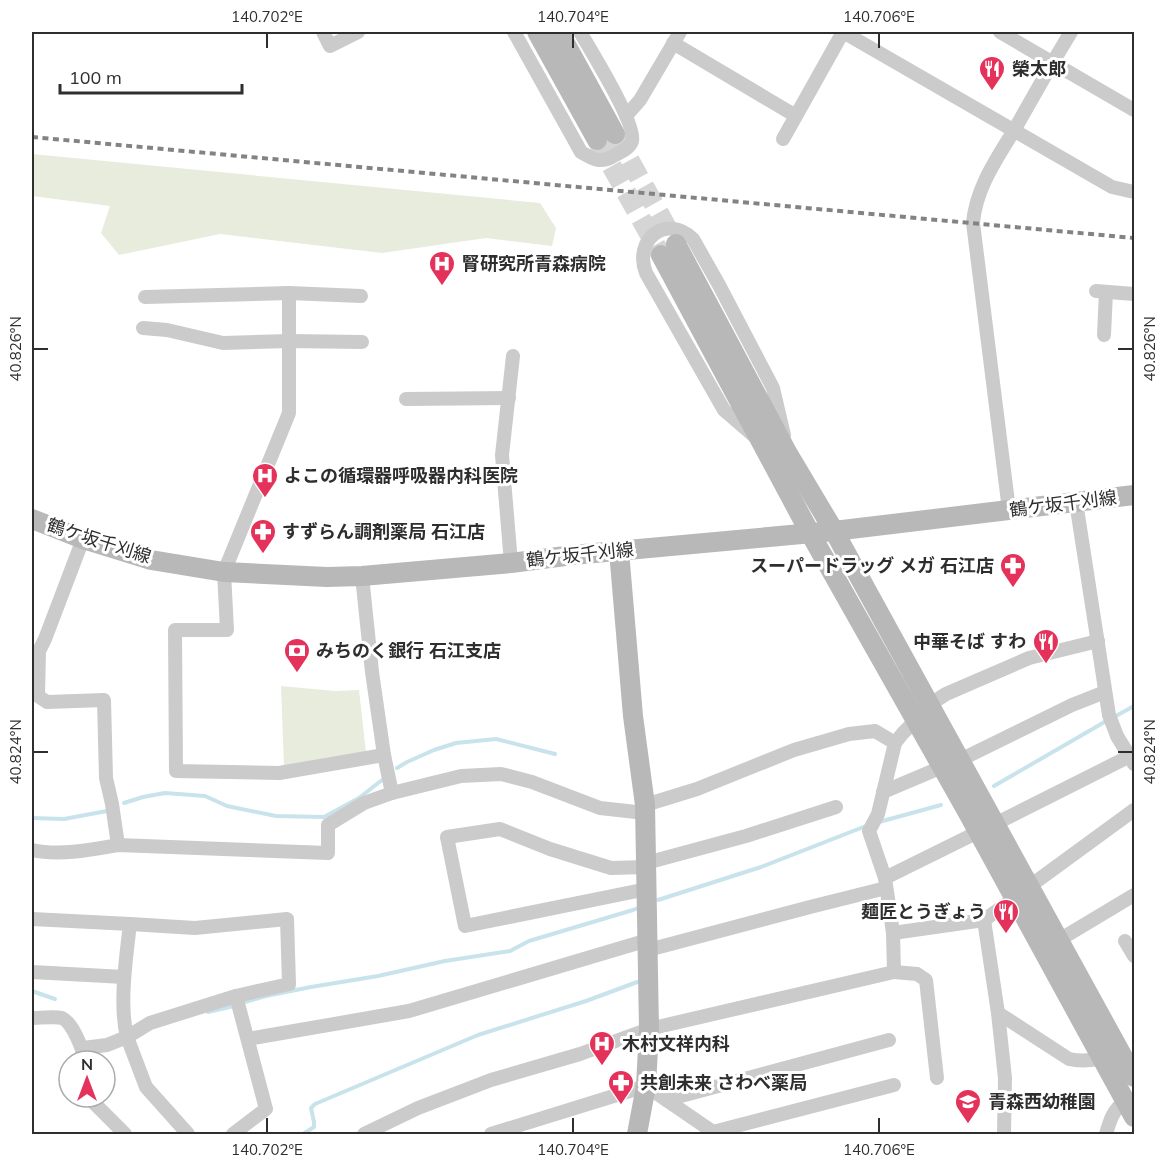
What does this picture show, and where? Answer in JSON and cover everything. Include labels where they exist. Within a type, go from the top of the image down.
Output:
[{"type":"street","points":[[323,32],[330,46],[358,32]]},
{"type":"street","points":[[514,32],[581,152],[600,162],[627,148],[632,141],[632,133],[626,116],[580,32]]},
{"type":"street","points":[[537,32],[606,137],[559,32]]},
{"type":"street","points":[[783,140],[843,32],[1112,187],[1133,189]]},
{"type":"street","points":[[1000,32],[1134,110]]},
{"type":"street","points":[[1008,510],[973,223],[974,210],[996,159],[1071,32]]},
{"type":"street","points":[[626,116],[640,100],[676,37],[796,116]]},
{"type":"street","points":[[763,444],[724,410],[646,273],[643,259],[645,245],[652,234],[657,231],[665,229],[681,231],[693,239],[773,388],[788,454]]},
{"type":"street","points":[[951,763],[916,720],[810,533],[763,444],[669,250],[834,531],[929,705],[951,763],[1022,892],[1102,1058],[1130,1109]]},
{"type":"street","points":[[1104,335],[1101,291],[1134,294]]},
{"type":"street","points":[[290,293],[290,413],[224,572],[226,630],[175,630],[177,771],[279,773],[384,755]]},
{"type":"street","points":[[145,297],[290,293],[361,296]]},
{"type":"street","points":[[143,328],[167,330],[223,343],[362,342]]},
{"type":"street","points":[[511,563],[502,455],[513,356]]},
{"type":"street","points":[[406,399],[509,398]]},
{"type":"street","name":"鶴ケ坂千刈線","points":[[32,519],[83,539],[151,560],[224,572],[327,577],[511,563],[834,531],[1134,495]]},
{"type":"street","points":[[248,1040],[409,1011],[648,945],[810,907],[885,883],[987,828],[1133,759],[1111,720],[1076,502]]},
{"type":"street","points":[[83,539],[45,639],[35,653],[38,696],[47,702],[104,700],[106,778],[118,845]]},
{"type":"street","points":[[619,551],[633,716],[645,809],[649,1029],[646,1086],[637,1134]]},
{"type":"street","points":[[362,576],[372,672],[392,793]]},
{"type":"street","points":[[929,705],[946,694],[1029,658],[1098,641]]},
{"type":"street","points":[[884,792],[1105,692]]},
{"type":"street","points":[[894,972],[893,933],[872,824],[878,814],[895,743],[916,720]]},
{"type":"street","points":[[32,850],[42,853],[88,851],[118,845],[328,853],[328,825],[364,803],[392,793],[461,777],[501,774],[532,782],[600,808],[645,809],[794,750],[849,734],[875,731],[895,743]]},
{"type":"street","points":[[647,889],[465,926],[447,837],[500,829],[550,849],[611,868],[646,865],[836,807]]},
{"type":"street","points":[[893,933],[984,920],[1134,810]]},
{"type":"street","points":[[1022,892],[1059,940],[1129,1056],[1134,1077]]},
{"type":"street","points":[[1059,940],[1134,895]]},
{"type":"street","points":[[32,919],[195,928],[287,919],[289,984],[236,996],[150,1023],[127,1037],[98,1049]]},
{"type":"street","points":[[984,920],[1005,1078],[1004,1134]]},
{"type":"street","points":[[130,924],[124,977],[124,1026],[127,1037],[146,1088],[188,1134]]},
{"type":"street","points":[[1125,941],[1134,956]]},
{"type":"street","points":[[32,972],[124,977]]},
{"type":"street","points":[[364,1134],[418,1108],[491,1080],[580,1054],[649,1029],[894,972],[917,974],[926,980],[937,1078]]},
{"type":"street","points":[[233,1134],[266,1109],[236,996]]},
{"type":"street","points":[[998,1013],[1069,1059],[1090,1061],[1102,1058]]},
{"type":"street","points":[[32,1018],[62,1018],[69,1024],[81,1049]]},
{"type":"street","points":[[666,1100],[889,1040]]},
{"type":"street","points":[[646,1086],[714,1133],[894,1085]]},
{"type":"street","points":[[491,1134],[646,1086]]},
{"type":"street","points":[[1106,1134],[1119,1105],[1130,1109]]},
{"type":"street","points":[[99,1109],[121,1133]]},
{"type":"green space","points":[[32,154],[540,203],[556,228],[552,246],[486,238],[382,253],[220,234],[119,255],[101,233],[110,206],[32,196]]},
{"type":"green space","points":[[281,686],[335,691],[359,690],[366,753],[284,767]]},
{"type":"waterway","points":[[1114,717],[1134,706]]},
{"type":"waterway","points":[[994,786],[1108,720]]},
{"type":"waterway","points":[[397,768],[434,750],[456,743],[496,739],[555,754]]},
{"type":"waterway","points":[[124,803],[165,793],[205,796],[227,806],[276,816],[324,817],[359,798],[382,780]]},
{"type":"waterway","points":[[879,822],[941,805]]},
{"type":"waterway","points":[[32,818],[64,819],[107,811]]},
{"type":"waterway","points":[[658,900],[761,867],[866,826]]},
{"type":"waterway","points":[[245,1002],[445,961],[510,951],[529,941],[638,908]]},
{"type":"waterway","points":[[303,1134],[314,1127],[311,1108],[315,1104],[478,1035],[586,1001],[640,981]]},
{"type":"waterway","points":[[32,991],[55,999]]},
{"type":"waterway","points":[[208,1012],[234,1006]]},
{"type":"tunnel","points":[[615,134],[676,244]]},
{"type":"tunnel","points":[[597,140],[661,255]]},
{"type":"railway","points":[[32,137],[1134,238]]},
{"type":"place","name":"榮太郎","points":[[992,92]]},
{"type":"place","name":"腎研究所青森病院","points":[[442,287]]},
{"type":"place","name":"よこの循環器呼吸器内科医院","points":[[265,499]]},
{"type":"place","name":"すずらん調剤薬局 石江店","points":[[263,555]]},
{"type":"place","name":"スーパードラッグ メガ 石江店","points":[[1013,589]]},
{"type":"place","name":"中華そば すわ","points":[[1046,665]]},
{"type":"place","name":"みちのく銀行 石江支店","points":[[297,674]]},
{"type":"place","name":"麺匠とうぎょう","points":[[1006,935]]},
{"type":"place","name":"木村文祥内科","points":[[602,1067]]},
{"type":"place","name":"共創未来 さわべ薬局","points":[[621,1106]]},
{"type":"place","name":"青森西幼稚園","points":[[968,1125]]}]
